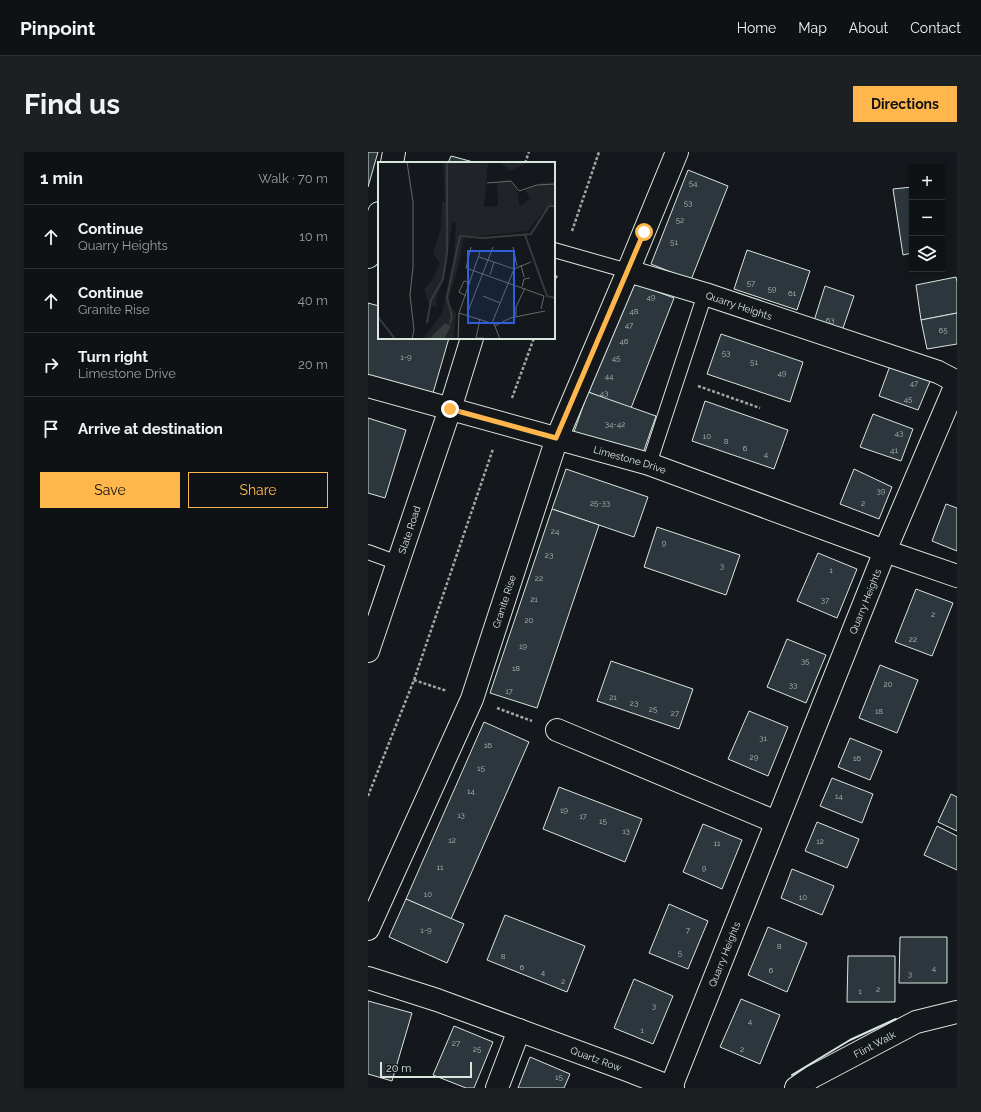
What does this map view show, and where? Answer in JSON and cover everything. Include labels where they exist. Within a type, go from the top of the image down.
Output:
[{"type":"street","points":[[392,162],[394,152]]},
{"type":"street","points":[[628,271],[677,152]]},
{"type":"street","points":[[368,256],[378,217]]},
{"type":"street","name":"Quarry Heights","points":[[628,271],[705,294],[938,372],[957,382],[885,551],[776,822],[672,1087]]},
{"type":"street","name":"Granite Rise","points":[[368,929],[472,699],[556,438],[628,271]]},
{"type":"street","name":"Slate Road","points":[[368,651],[450,409],[472,339]]},
{"type":"street","name":"Limestone Drive","points":[[368,386],[649,464],[957,576]]},
{"type":"street","points":[[557,730],[776,822]]},
{"type":"street","name":"Quartz Row","points":[[368,978],[437,1000],[672,1087]]},
{"type":"street","name":"Flint Walk","points":[[796,1088],[812,1077],[916,1022],[957,1012]]},
{"type":"street","points":[[497,1088],[519,1030]]},
{"type":"lane","points":[[559,252],[628,271]]},
{"type":"lane","points":[[649,464],[705,294]]},
{"type":"lane","points":[[368,552],[398,563]]},
{"type":"path","points":[[525,162],[528,152]]},
{"type":"path","points":[[555,277],[559,252],[599,152]]},
{"type":"path","points":[[368,796],[414,680],[502,424],[534,339]]},
{"type":"path","points":[[677,378],[760,408]]},
{"type":"path","points":[[414,680],[472,699],[557,730]]},
{"type":"building","points":[[368,152],[378,152],[368,187]]},
{"type":"building","points":[[451,156],[473,162],[448,162]]},
{"type":"building","points":[[688,170],[728,186],[691,280],[651,264]]},
{"type":"building","points":[[909,187],[909,254],[903,255],[893,189]]},
{"type":"building","points":[[747,250],[810,271],[797,310],[734,289]]},
{"type":"building","points":[[956,277],[957,313],[921,320],[916,285]]},
{"type":"building","points":[[631,282],[674,298],[631,408],[588,392]]},
{"type":"building","points":[[825,286],[854,296],[841,334],[813,324]]},
{"type":"building","points":[[368,303],[378,306],[378,339],[449,339],[433,393],[368,375]]},
{"type":"building","points":[[957,313],[957,344],[927,349],[921,320]]},
{"type":"building","points":[[721,334],[803,362],[790,402],[707,374]]},
{"type":"building","points":[[891,363],[931,379],[918,410],[879,396]]},
{"type":"building","points":[[588,392],[656,416],[642,456],[574,432]]},
{"type":"building","points":[[705,401],[788,430],[774,469],[692,441]]},
{"type":"building","points":[[873,414],[913,429],[901,461],[860,447]]},
{"type":"building","points":[[368,418],[406,430],[385,498],[368,493]]},
{"type":"building","points":[[566,469],[648,497],[634,537],[552,509]]},
{"type":"building","points":[[854,469],[892,487],[879,519],[840,504]]},
{"type":"building","points":[[946,504],[957,508],[957,551],[932,541]]},
{"type":"building","points":[[552,509],[599,525],[537,708],[490,693]]},
{"type":"building","points":[[657,527],[740,555],[726,595],[644,567]]},
{"type":"building","points":[[818,553],[857,569],[837,618],[797,601]]},
{"type":"building","points":[[916,589],[953,603],[932,656],[895,642]]},
{"type":"building","points":[[787,639],[826,655],[806,703],[767,687]]},
{"type":"building","points":[[611,661],[693,689],[679,729],[597,701]]},
{"type":"building","points":[[880,665],[918,680],[897,733],[859,718]]},
{"type":"building","points":[[749,711],[788,727],[768,776],[728,759]]},
{"type":"building","points":[[484,722],[529,742],[451,919],[406,899]]},
{"type":"building","points":[[850,738],[882,751],[870,780],[838,767]]},
{"type":"building","points":[[832,778],[873,794],[862,823],[820,806]]},
{"type":"building","points":[[559,787],[642,819],[625,862],[543,829]]},
{"type":"building","points":[[951,794],[957,797],[957,831],[938,822]]},
{"type":"building","points":[[817,822],[859,839],[847,868],[805,851]]},
{"type":"building","points":[[703,824],[742,840],[722,889],[683,872]]},
{"type":"building","points":[[937,826],[957,836],[957,870],[924,855]]},
{"type":"building","points":[[792,869],[834,886],[822,915],[781,898]]},
{"type":"building","points":[[406,899],[464,924],[447,963],[389,937]]},
{"type":"building","points":[[669,904],[708,921],[688,969],[649,953]]},
{"type":"building","points":[[505,915],[585,946],[567,992],[487,960]]},
{"type":"building","points":[[768,927],[807,943],[787,992],[748,975]]},
{"type":"building","points":[[900,937],[947,937],[947,983],[899,983]]},
{"type":"building","points":[[848,956],[895,956],[895,1002],[847,1002]]},
{"type":"building","points":[[634,979],[673,996],[653,1044],[614,1028]]},
{"type":"building","points":[[741,999],[780,1015],[760,1064],[720,1047]]},
{"type":"building","points":[[368,1001],[412,1013],[392,1081],[368,1074]]},
{"type":"building","points":[[454,1026],[493,1042],[474,1088],[466,1088],[433,1075]]},
{"type":"building","points":[[530,1057],[570,1074],[564,1088],[518,1088]]},
{"type":"wall","points":[[792,1075],[850,1040],[896,1019]]},
{"type":"route","points":[[450,409],[556,438],[644,232]]}]
